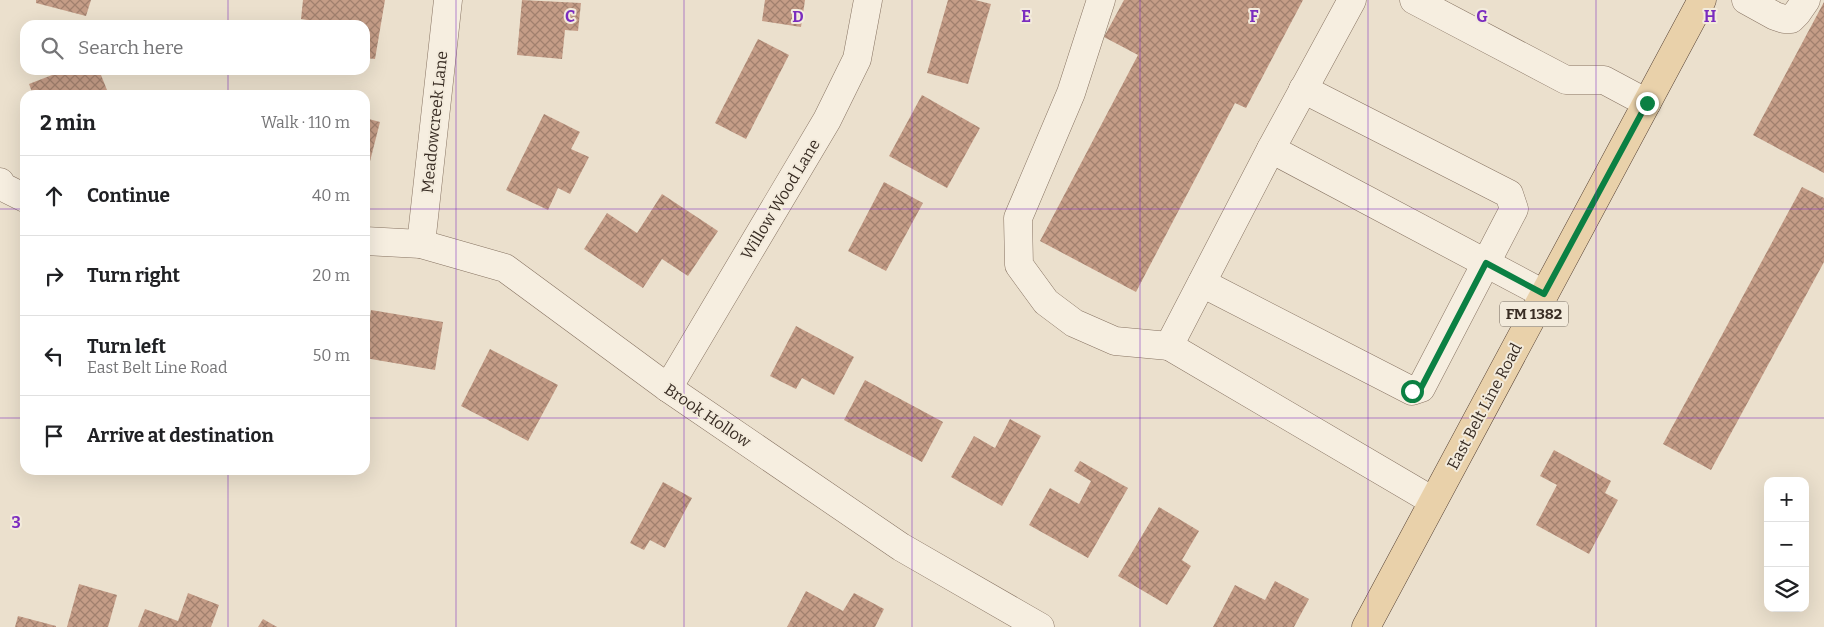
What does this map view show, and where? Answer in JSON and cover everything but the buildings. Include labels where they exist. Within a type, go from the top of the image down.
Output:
[{"type":"main road","name":"East Belt Line Road","points":[[1366,627],[1702,0]]},
{"type":"street","name":"Meadowcreek Lane","points":[[421,244],[448,0]]},
{"type":"street","name":"Willow Wood Lane","points":[[668,388],[827,120],[857,59],[868,0]]},
{"type":"street","points":[[1101,0],[1071,93],[1018,218],[1019,264],[1046,302],[1074,323],[1115,341],[1169,346],[1433,501]]},
{"type":"street","points":[[1169,346],[1270,149],[1352,0]]},
{"type":"street","points":[[1414,0],[1457,10],[1566,80],[1604,80],[1647,103]]},
{"type":"street","points":[[1746,0],[1784,19],[1791,19],[1806,0]]},
{"type":"street","points":[[1202,283],[1412,391],[1421,388],[1514,209],[1509,194],[1303,89]]},
{"type":"street","points":[[1270,149],[1544,294]]},
{"type":"street","points":[[0,182],[4,187],[20,195]]},
{"type":"street","name":"Brook Hollow","points":[[370,241],[421,244],[505,268],[668,388],[901,547],[1040,627]]},
{"type":"route","points":[[1412,391],[1421,388],[1486,263],[1544,294],[1647,103]]}]
